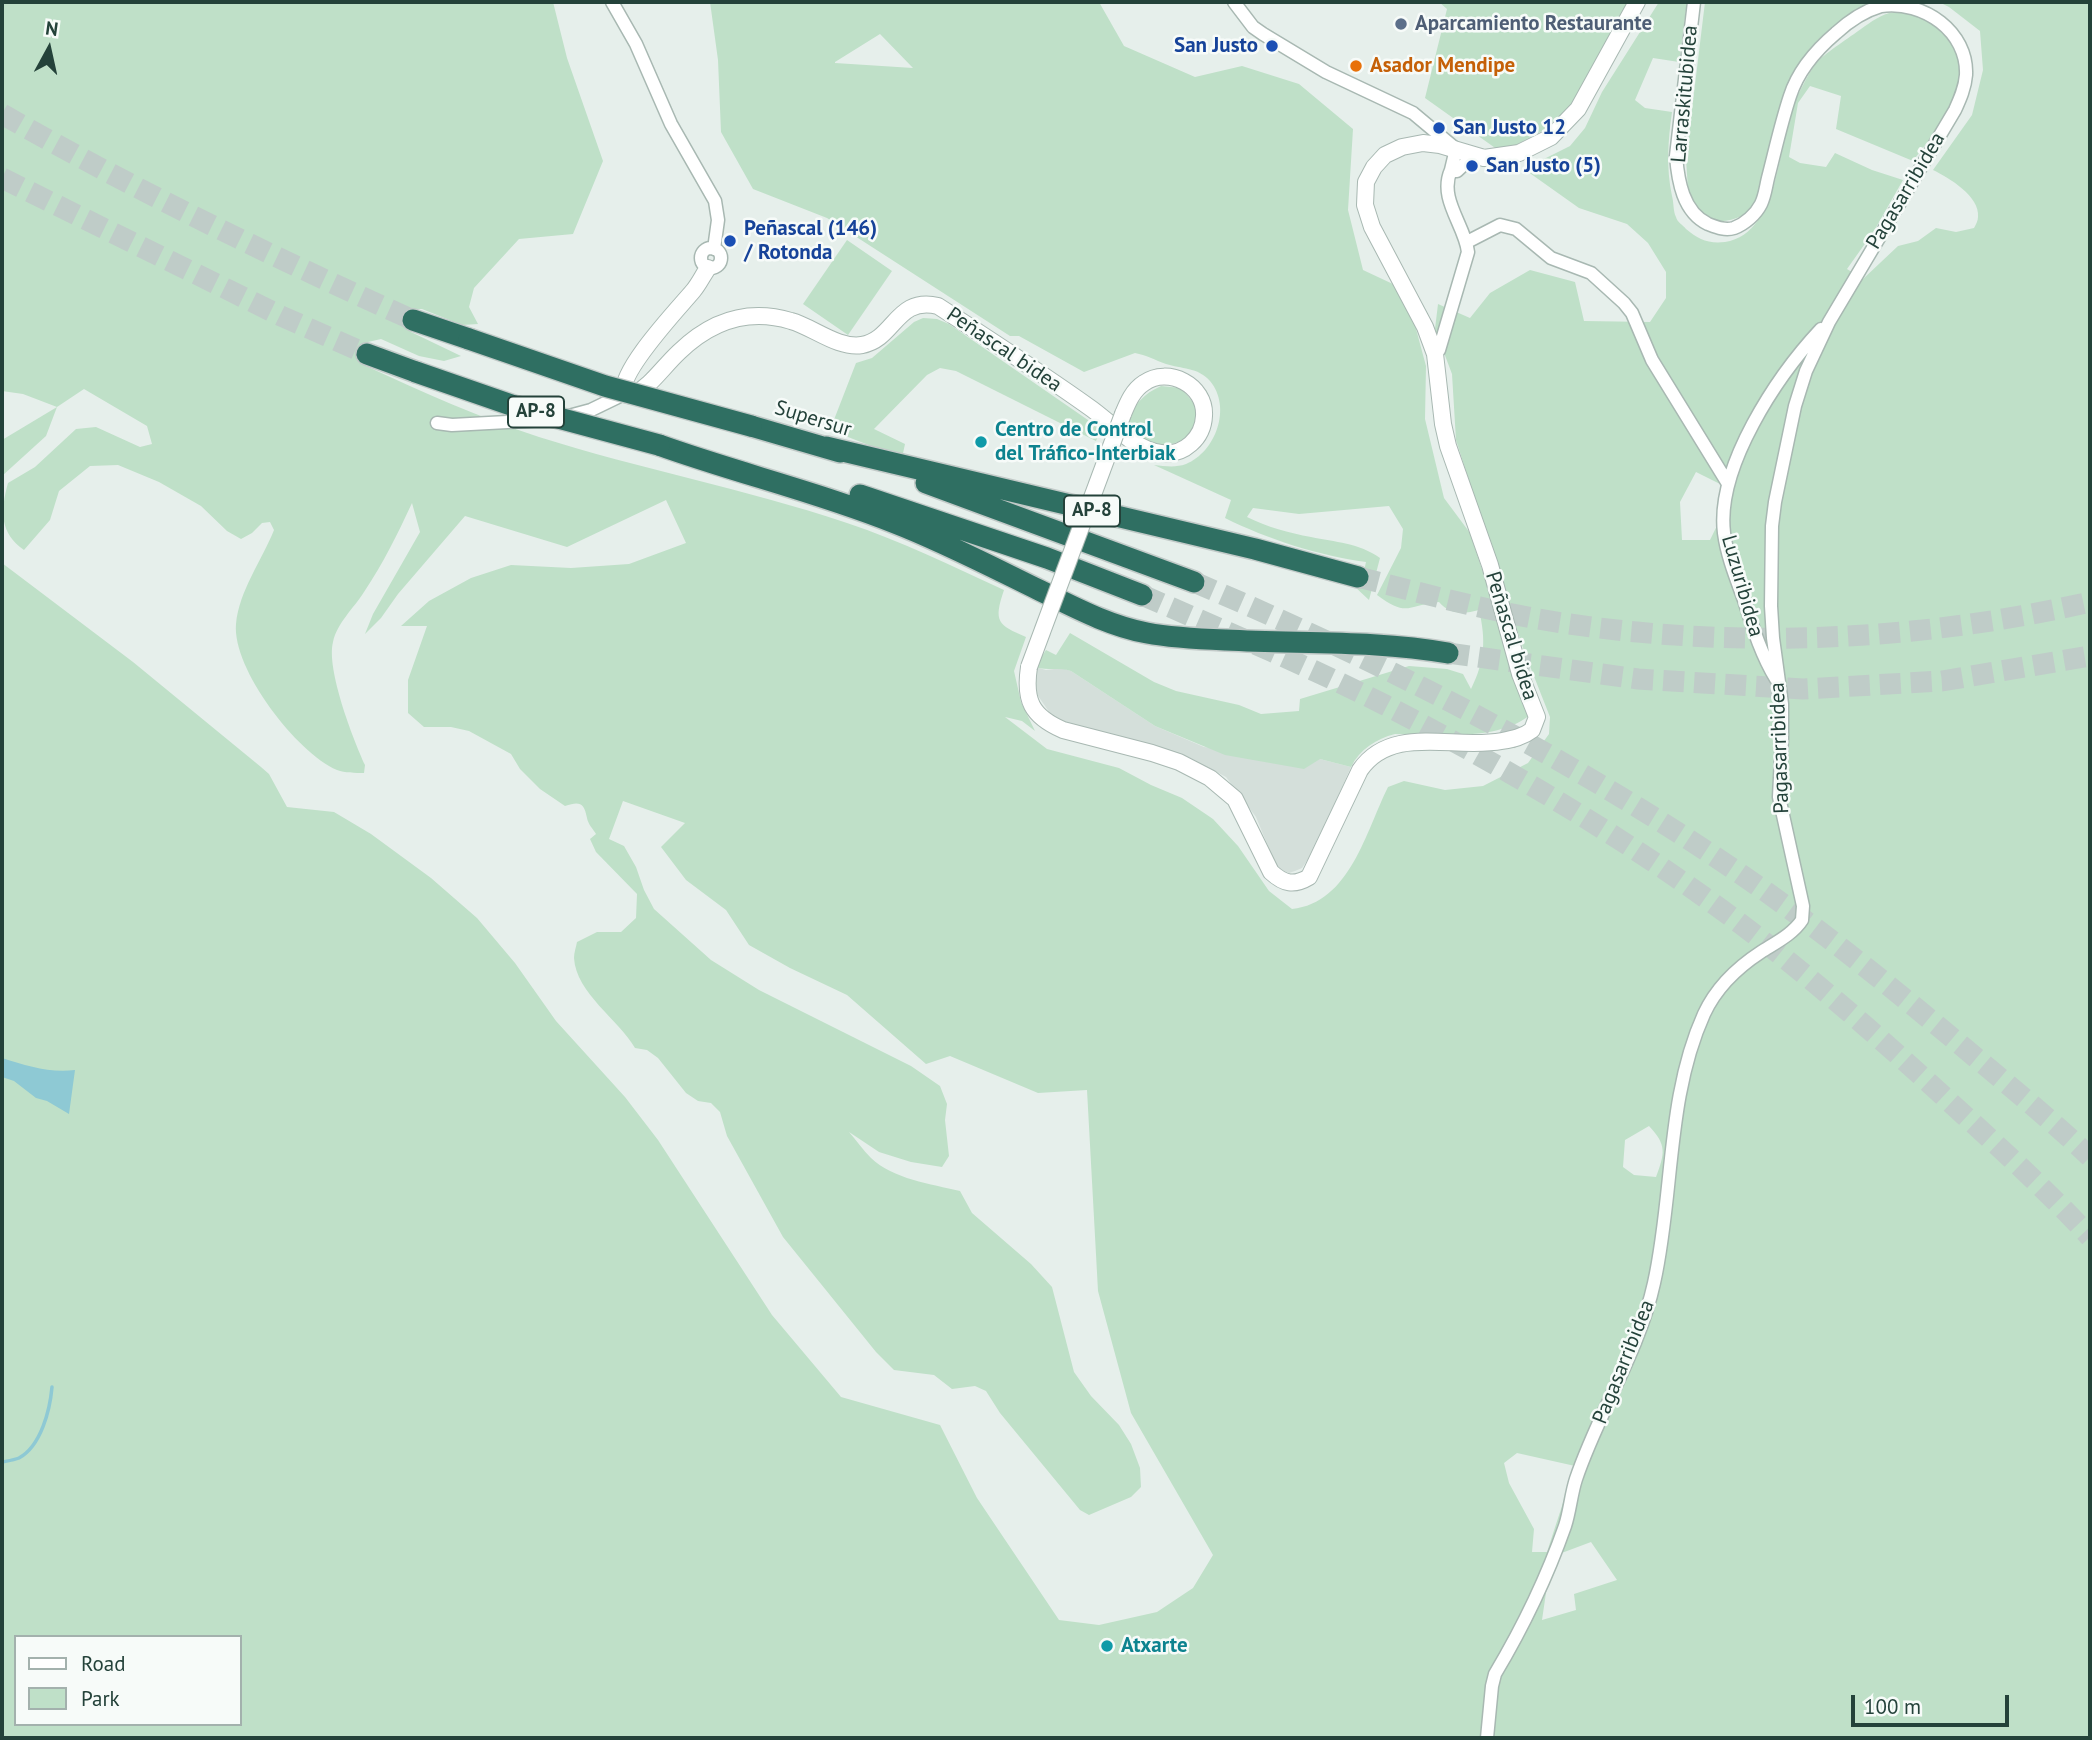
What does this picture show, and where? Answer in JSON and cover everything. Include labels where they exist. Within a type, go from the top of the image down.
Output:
[{"type":"highway","name":"Supersur","points":[[413,320],[605,386],[826,447],[1059,530],[1194,582]]},
{"type":"highway","name":"AP-8","points":[[367,354],[514,406],[720,462],[814,481],[942,521],[1142,595]]},
{"type":"highway","name":"AP-8","points":[[826,447],[1255,549],[1357,577]]},
{"type":"highway","points":[[720,462],[897,523],[1084,612],[1126,628],[1178,637],[1278,643],[1374,644],[1448,653]]},
{"type":"street","points":[[437,423],[453,425],[566,417],[591,410],[624,394],[622,387],[627,374],[671,314],[695,289],[708,268],[703,264],[702,254],[707,249],[714,249],[718,220],[715,201],[671,124],[636,44],[612,2]]},
{"type":"street","points":[[1234,2],[1253,27],[1263,34],[1326,72],[1413,113],[1456,149],[1447,180],[1448,196],[1467,242],[1468,252],[1436,354]]},
{"type":"street","name":"Peñascal bidea","points":[[624,394],[632,396],[646,389],[679,352],[717,325],[736,317],[759,314],[790,320],[844,344],[858,346],[873,342],[907,309],[922,303],[938,306],[1071,395],[1138,444],[1161,454],[1185,449],[1200,433],[1205,417],[1204,405],[1191,385],[1164,376],[1152,378],[1141,384],[1131,396],[1123,414],[1029,667],[1027,684],[1032,708],[1050,724],[1063,730],[1179,762],[1210,778],[1235,799],[1271,872],[1280,880],[1296,884],[1309,877],[1360,770],[1372,755],[1382,748],[1405,741],[1479,744],[1526,734],[1532,730],[1537,717],[1520,674],[1490,565],[1448,446],[1443,425],[1436,354],[1425,327],[1372,227],[1365,205],[1366,182],[1385,155],[1402,146],[1423,143],[1484,158],[1520,153],[1551,136],[1578,109],[1637,2]]},
{"type":"street","name":"Larraskitubidea","points":[[1694,2],[1676,156],[1678,178],[1689,207],[1700,220],[1717,228],[1733,228],[1750,218],[1762,203],[1790,95],[1804,67],[1823,43],[1863,13],[1883,5],[1905,4],[1927,11],[1943,21],[1956,37],[1964,57],[1966,76],[1962,96]]},
{"type":"street","name":"Pagasarribidea","points":[[1488,1738],[1495,1674],[1534,1602],[1565,1524],[1576,1479],[1646,1314],[1661,1250],[1681,1088],[1692,1044],[1705,1011],[1725,982],[1757,955],[1787,935],[1802,920],[1803,906],[1779,797],[1782,738],[1780,685],[1771,607],[1772,515],[1797,398],[1806,371],[1829,322],[1962,96]]},
{"type":"street","points":[[1451,170],[1457,171],[1474,155]]},
{"type":"street","points":[[1467,242],[1500,225],[1516,229],[1551,258],[1591,273],[1599,279],[1632,313],[1652,360],[1727,482]]},
{"type":"street","name":"Luzuribidea","points":[[1780,685],[1756,639],[1730,560],[1724,531],[1727,482],[1767,396],[1799,353],[1829,322]]},
{"type":"shaded area","points":[[1035,667],[1071,671],[1155,726],[1204,747],[1320,759],[1351,767],[1313,852],[1302,868],[1289,873],[1277,868],[1256,817],[1226,777],[1190,758],[1071,725],[1052,716],[1036,693]]},
{"type":"green space","points":[[2,2],[553,2],[567,58],[603,161],[573,234],[519,239],[474,288],[469,307],[478,324],[462,325],[422,309],[412,309],[406,325],[411,332],[461,356],[444,361],[419,356],[381,339],[368,342],[362,356],[366,366],[517,430],[809,511],[867,530],[1004,590],[999,609],[1000,621],[1026,637],[1014,671],[1021,702],[1035,731],[1022,721],[1005,717],[1047,749],[1119,768],[1182,798],[1213,819],[1238,846],[1269,891],[1292,909],[1312,904],[1328,894],[1342,879],[1363,843],[1388,787],[1404,781],[1445,790],[1483,786],[1528,763],[1549,734],[1550,717],[1524,651],[1456,440],[1452,374],[1435,329],[1438,304],[1470,318],[1490,293],[1530,270],[1575,282],[1584,321],[1650,322],[1666,298],[1666,272],[1648,243],[1627,224],[1579,208],[1524,169],[1570,146],[1585,128],[1602,92],[1659,2],[1687,2],[1679,62],[1653,58],[1635,100],[1645,108],[1672,112],[1668,164],[1675,215],[1690,233],[1713,242],[1725,242],[1744,235],[1758,221],[1776,179],[1792,111],[1799,93],[1815,64],[1822,57],[1872,21],[1894,12],[1921,16],[1944,33],[1958,57],[1959,84],[1946,115],[1913,161],[1836,129],[1841,96],[1810,86],[1798,103],[1789,157],[1800,163],[1826,167],[1835,153],[1872,170],[1903,180],[1874,231],[1847,269],[1863,279],[1898,246],[1918,241],[1936,228],[1956,232],[1974,228],[1978,220],[1977,209],[1969,195],[1933,170],[1972,115],[1983,70],[1980,31],[1939,2],[2090,2],[2090,1738],[2,1738],[2,563],[133,662],[261,767],[269,774],[287,807],[334,812],[371,834],[431,878],[477,918],[515,963],[556,1021],[625,1097],[658,1140],[772,1315],[841,1397],[940,1425],[977,1498],[1059,1620],[1099,1625],[1157,1612],[1193,1588],[1213,1555],[1131,1413],[1098,1291],[1087,1090],[1038,1093],[950,1056],[926,1064],[847,995],[749,945],[726,910],[686,880],[661,847],[685,823],[623,801],[609,839],[624,846],[654,909],[711,960],[759,990],[911,1066],[940,1086],[947,1104],[945,1120],[949,1156],[942,1167],[911,1162],[879,1152],[849,1132],[871,1158],[890,1171],[913,1180],[960,1191],[972,1213],[1031,1264],[1052,1287],[1074,1372],[1091,1396],[1119,1425],[1131,1444],[1140,1468],[1141,1487],[1131,1497],[1089,1515],[1080,1510],[1000,1413],[986,1391],[975,1386],[952,1389],[934,1375],[894,1370],[876,1352],[783,1237],[727,1136],[720,1112],[711,1103],[698,1101],[686,1093],[658,1058],[647,1050],[635,1048],[582,983],[574,958],[577,942],[597,932],[621,932],[636,918],[637,894],[596,852],[590,839],[596,834],[588,822],[583,806],[565,806],[540,789],[520,769],[511,754],[469,731],[451,727],[424,727],[408,713],[408,680],[427,626],[401,626],[429,601],[471,578],[511,565],[571,568],[629,564],[686,543],[666,500],[567,547],[465,516],[365,634],[373,614],[420,532],[412,503],[384,559],[342,622],[333,642],[333,669],[337,686],[365,765],[364,773],[343,772],[321,761],[286,728],[270,708],[244,663],[238,642],[238,612],[246,588],[274,530],[270,522],[262,523],[241,539],[227,531],[201,506],[159,482],[118,465],[90,466],[59,491],[50,520],[24,550],[10,536],[4,521],[8,483],[35,467],[76,429],[96,427],[140,447],[152,444],[147,426],[84,389],[57,407],[23,394],[2,391]],"holes":[[[1696,472],[1734,491],[1710,540],[1682,540],[1680,502]],[[1649,1126],[1663,1150],[1656,1177],[1634,1175],[1623,1167],[1625,1140]],[[1517,1453],[1575,1466],[1547,1552],[1532,1552],[1534,1529],[1509,1483],[1504,1463]],[[1591,1542],[1617,1580],[1574,1594],[1576,1610],[1542,1620],[1547,1586],[1559,1554]]]},
{"type":"green space","points":[[710,2],[1099,2],[1124,46],[1195,77],[1242,66],[1299,84],[1353,129],[1348,210],[1363,270],[1395,285],[1412,314],[1426,366],[1425,419],[1444,498],[1470,533],[1530,715],[1516,724],[1483,733],[1395,734],[1369,746],[1351,767],[1320,759],[1304,769],[1225,755],[1155,726],[1071,671],[1035,667],[1046,650],[1056,655],[1070,633],[1154,682],[1176,691],[1239,705],[1261,714],[1299,711],[1300,699],[1409,666],[1447,669],[1463,674],[1471,689],[1482,660],[1483,631],[1479,610],[1458,612],[1439,602],[1402,608],[1377,595],[1401,548],[1403,529],[1389,506],[1299,514],[1253,508],[1247,517],[1286,532],[1355,546],[1380,558],[1369,600],[1354,586],[1361,584],[1366,562],[1312,551],[1241,526],[1225,518],[1231,500],[1154,465],[1186,464],[1206,450],[1213,439],[1218,428],[1220,403],[1217,392],[1205,376],[1135,353],[1084,372],[1019,336],[1010,336],[827,218],[753,189],[721,132],[718,60]],"holes":[[[880,34],[913,68],[835,63],[835,62]]]},
{"type":"green space","points":[[1439,2],[1630,2],[1571,106],[1544,130],[1512,147],[1498,150],[1425,98],[1447,9]]},
{"type":"green space","points":[[1705,2],[1873,2],[1826,32],[1798,65],[1788,92],[1764,185],[1750,210],[1726,221],[1710,222],[1697,209],[1688,190],[1686,159]]},
{"type":"green space","points":[[847,240],[892,271],[848,335],[803,304]]},
{"type":"green space","points":[[923,318],[937,319],[949,324],[1101,429],[1096,441],[956,371],[940,368],[927,375],[874,429],[905,444],[902,458],[830,430],[856,363],[872,358],[914,322]]},
{"type":"green space","points":[[1161,386],[1181,388],[1197,407],[1194,431],[1183,440],[1170,444],[1149,441],[1126,422],[1140,401]]},
{"type":"green space","points":[[57,407],[46,436],[2,476],[2,440]]},
{"type":"water","points":[[2,1058],[47,1070],[75,1070],[69,1114],[36,1098],[14,1081],[2,1077]]},
{"type":"waterway","points":[[2,1462],[19,1458],[33,1445],[43,1427],[52,1387]]},
{"type":"tunnel","points":[[2,114],[205,222],[413,320]]},
{"type":"tunnel","points":[[2,178],[281,316],[367,354]]},
{"type":"tunnel","points":[[1358,577],[1538,619],[1607,629],[1746,638],[1884,634],[2022,616],[2090,602]]},
{"type":"tunnel","points":[[1194,582],[1335,645],[1474,714],[1542,751],[1674,830],[1767,892],[1849,954],[1930,1019],[2090,1157]]},
{"type":"tunnel","points":[[1142,595],[1385,705],[1515,776],[1641,854],[1750,931],[1833,998],[1997,1146],[2090,1237]]},
{"type":"tunnel","points":[[1448,653],[1638,679],[1803,689],[1942,681],[2090,656]]},
{"type":"place","name":"Aparcamiento Restaurante","points":[[1401,24]]},
{"type":"place","name":"San Justo","points":[[1272,46]]},
{"type":"place","name":"Asador Mendipe","points":[[1356,66]]},
{"type":"place","name":"San Justo 12","points":[[1439,128]]},
{"type":"place","name":"San Justo (5)","points":[[1472,166]]},
{"type":"place","name":"Peñascal (146) / Rotonda","points":[[730,241]]},
{"type":"place","name":"Centro de Control del Tráfico-Interbiak","points":[[981,442]]},
{"type":"place","name":"Atxarte","points":[[1107,1646]]}]
